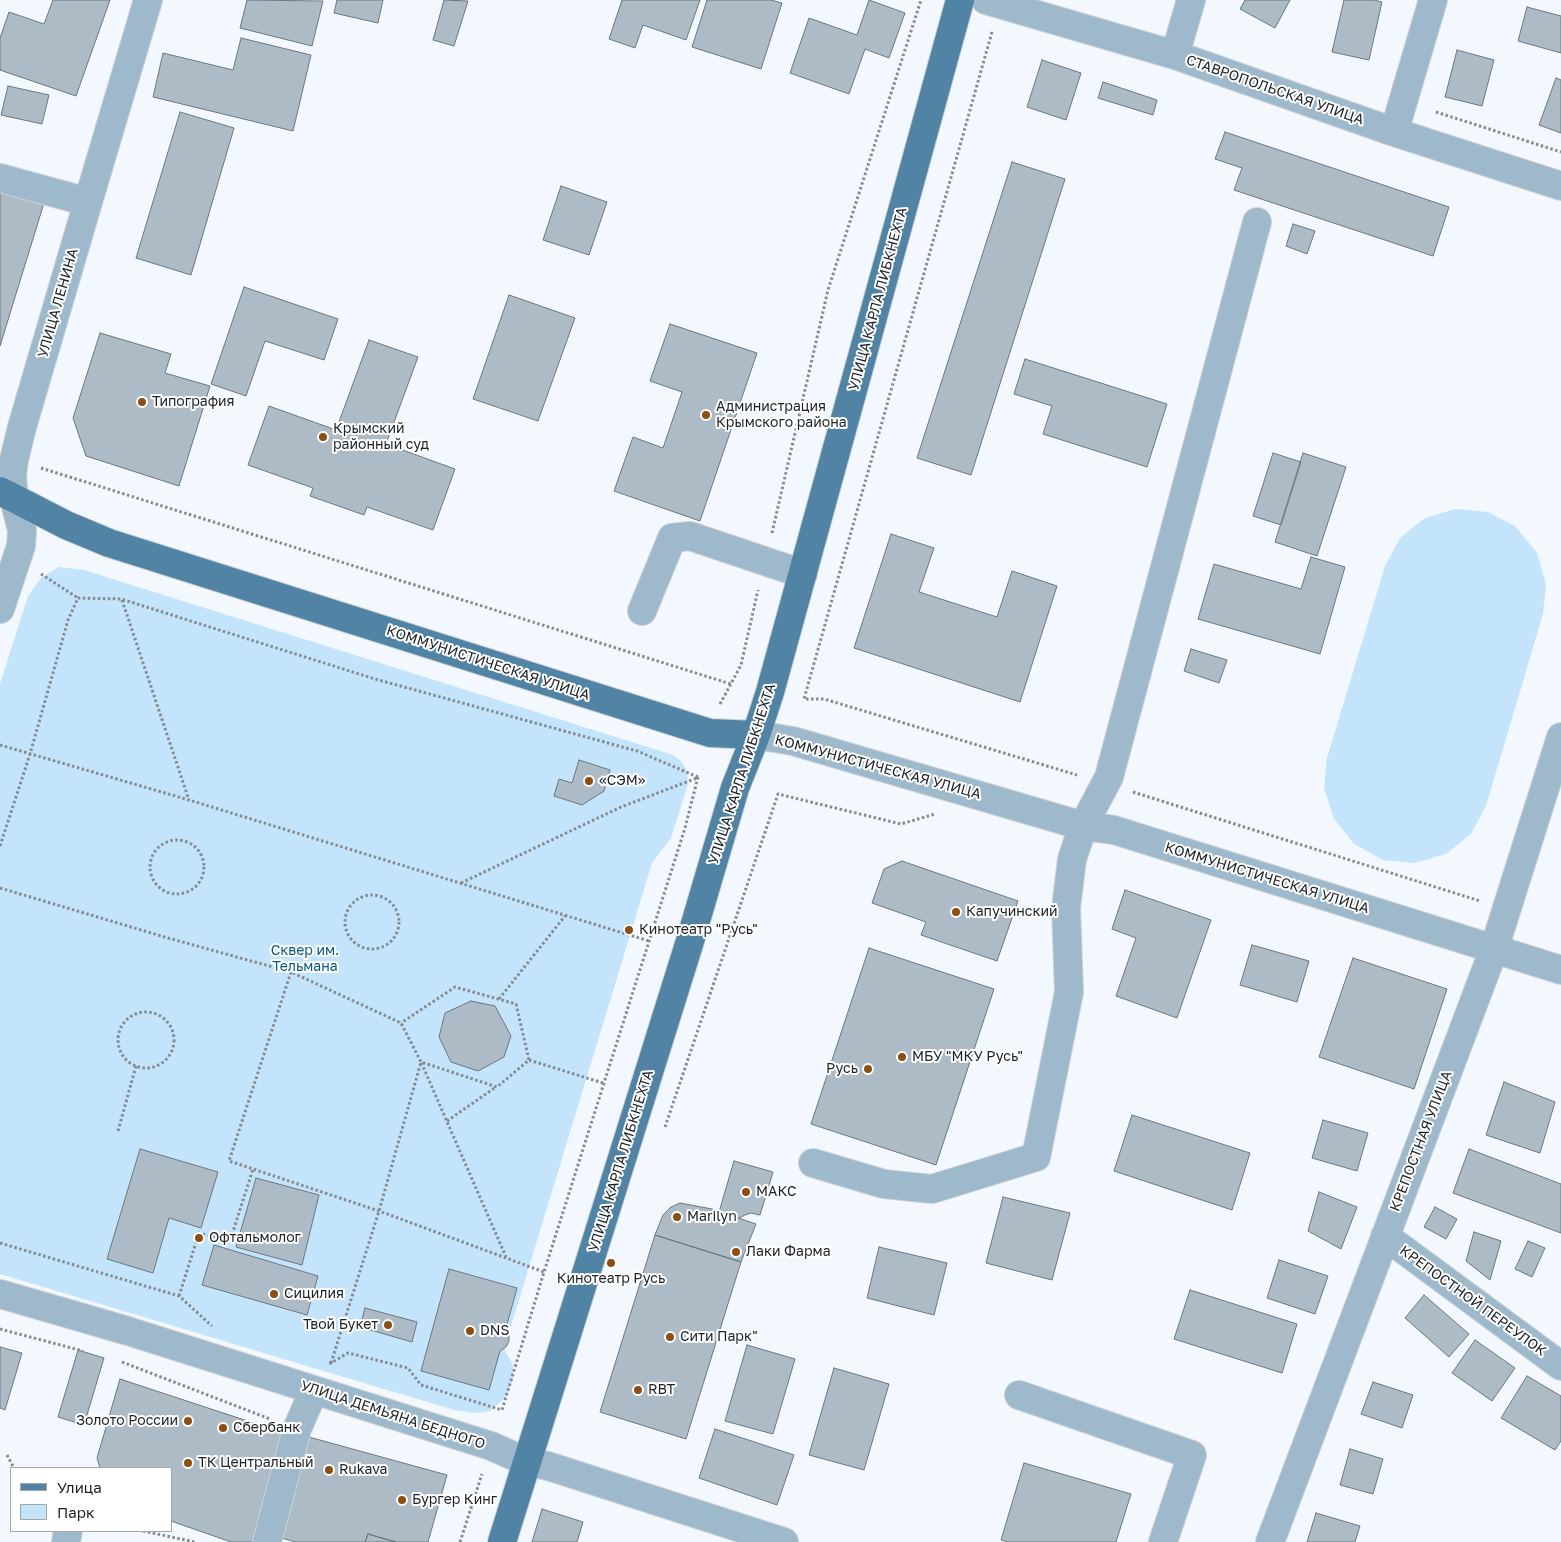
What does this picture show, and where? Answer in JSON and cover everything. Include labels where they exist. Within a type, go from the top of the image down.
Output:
[{"type":"main road","name":"УЛИЦА КАРЛА ЛИБКНЕХТА","points":[[502,1542],[687,950],[735,788],[756,735],[770,692],[960,0]]},
{"type":"main road","name":"КОММУНИСТИЧЕСКАЯ УЛИЦА","points":[[7,495],[66,525],[109,543],[710,733],[756,735]]},
{"type":"street","name":"УЛИЦА ЛЕНИНА","points":[[0,608],[21,546],[22,530],[7,495],[22,426],[148,0]]},
{"type":"street","points":[[1175,55],[1191,0]]},
{"type":"street","points":[[1394,132],[1433,0]]},
{"type":"street","name":"СТАВРОПОЛЬСКАЯ УЛИЦА","points":[[993,2],[1175,55],[1394,132],[1561,186]]},
{"type":"street","points":[[0,178],[88,202]]},
{"type":"street","points":[[813,1163],[884,1184],[932,1189],[1036,1157],[1068,992],[1066,908],[1072,859],[1083,826],[1109,777],[1257,222]]},
{"type":"street","points":[[642,611],[672,538],[690,536],[803,574]]},
{"type":"street","name":"КОММУНИСТИЧЕСКАЯ УЛИЦА","points":[[756,735],[793,741],[1083,826],[1114,830],[1561,970]]},
{"type":"street","name":"КРЕПОСТНАЯ УЛИЦА","points":[[1270,1542],[1494,949],[1561,737]]},
{"type":"street","name":"КРЕПОСТНОЙ ПЕРЕУЛОК","points":[[1385,1236],[1561,1366]]},
{"type":"street","name":"УЛИЦА ДЕМЬЯНА БЕДНОГО","points":[[0,1294],[128,1331],[491,1446],[527,1462],[548,1466],[784,1542]]},
{"type":"street","points":[[267,1542],[297,1429],[314,1390]]},
{"type":"street","points":[[1019,1395],[1192,1455],[1163,1542]]},
{"type":"path","points":[[770,540],[828,290],[921,0]]},
{"type":"path","points":[[993,2],[804,699],[824,699],[1106,783],[1481,902]]},
{"type":"path","points":[[14,460],[731,684]]},
{"type":"path","points":[[720,705],[740,665],[758,588]]},
{"type":"path","points":[[0,846],[30,754],[68,620],[78,598],[122,599],[375,679],[637,752],[698,777]]},
{"type":"path","points":[[122,599],[189,800]]},
{"type":"path","points":[[0,745],[189,800],[649,941]]},
{"type":"path","points":[[460,883],[620,807],[698,777]]},
{"type":"path","points":[[322,1361],[331,1363],[348,1353],[408,1368],[421,1385],[502,1410],[603,1083],[685,828],[698,777]]},
{"type":"path","points":[[778,794],[901,824]]},
{"type":"path","points":[[174,840],[186,841],[196,847],[204,860],[204,875],[198,887],[183,895],[167,893],[157,887],[150,873],[150,861],[155,850],[162,844],[174,840]]},
{"type":"path","points":[[0,888],[291,972],[401,1023],[421,1062],[506,1257]]},
{"type":"path","points":[[369,894],[381,896],[391,901],[399,914],[400,930],[393,942],[378,950],[362,949],[352,941],[345,928],[345,916],[350,905],[369,894]]},
{"type":"path","points":[[499,999],[565,916]]},
{"type":"path","points":[[291,972],[229,1161],[379,1211],[544,1272]]},
{"type":"path","points":[[401,1023],[455,987],[499,999],[516,1004],[529,1060]]},
{"type":"path","points":[[142,1012],[155,1013],[164,1019],[173,1032],[173,1048],[166,1060],[151,1068],[136,1066],[125,1059],[118,1046],[118,1034],[130,1017],[142,1012]]},
{"type":"path","points":[[529,1060],[603,1083]]},
{"type":"path","points":[[447,1121],[497,1087],[529,1060]]},
{"type":"path","points":[[421,1062],[497,1087]]},
{"type":"path","points":[[331,1363],[379,1211],[421,1062]]},
{"type":"path","points":[[118,1131],[136,1066]]},
{"type":"path","points":[[179,1296],[199,1233],[230,1241],[253,1169]]},
{"type":"path","points":[[0,1243],[179,1296],[219,1332]]},
{"type":"path","points":[[0,1329],[91,1353]]},
{"type":"path","points":[[118,1361],[297,1429]]},
{"type":"path","points":[[7,1455],[13,1467]]},
{"type":"path","points":[[460,1542],[482,1474]]},
{"type":"path","points":[[149,1532],[195,1542]]},
{"type":"green space","points":[[1456,509],[1488,512],[1516,527],[1537,553],[1546,584],[1543,614],[1486,806],[1471,834],[1446,854],[1415,863],[1383,860],[1354,844],[1334,819],[1324,788],[1327,758],[1385,566],[1400,538],[1425,518]]},
{"type":"green space","name":"Сквер им. Тельмана","points":[[59,567],[84,570],[673,755],[681,761],[687,771],[688,784],[671,838],[652,863],[504,1349],[513,1365],[513,1380],[506,1397],[490,1411],[474,1413],[454,1410],[0,1274],[0,684],[28,596],[41,578]]},
{"type":"building","points":[[53,0],[110,0],[76,96],[0,70],[0,38],[9,12],[44,24]]},
{"type":"building","points":[[247,0],[323,1],[312,46],[240,28]]},
{"type":"building","points":[[337,0],[383,0],[378,23],[334,13]]},
{"type":"building","points":[[444,0],[468,1],[454,46],[433,40]]},
{"type":"building","points":[[622,0],[700,0],[686,40],[643,25],[635,48],[609,39]]},
{"type":"building","points":[[707,0],[771,0],[782,3],[761,69],[692,47]]},
{"type":"building","points":[[869,0],[905,13],[889,58],[865,49],[849,94],[790,73],[809,18],[857,35]]},
{"type":"building","points":[[1245,0],[1290,0],[1275,28],[1240,9]]},
{"type":"building","points":[[1344,0],[1374,0],[1382,2],[1369,60],[1332,52]]},
{"type":"building","points":[[1527,7],[1561,16],[1561,53],[1518,41]]},
{"type":"building","points":[[241,38],[311,55],[293,131],[153,97],[163,53],[233,70]]},
{"type":"building","points":[[1457,50],[1494,60],[1482,106],[1445,97]]},
{"type":"building","points":[[1042,60],[1081,73],[1066,120],[1027,107]]},
{"type":"building","points":[[1556,78],[1561,80],[1561,133],[1539,125]]},
{"type":"building","points":[[1103,82],[1157,100],[1153,115],[1098,98]]},
{"type":"building","points":[[8,86],[49,95],[42,124],[1,115]]},
{"type":"building","points":[[180,112],[234,128],[191,275],[136,258]]},
{"type":"building","points":[[1225,132],[1449,207],[1433,256],[1234,190],[1242,168],[1215,159]]},
{"type":"building","points":[[1012,162],[1065,179],[971,475],[917,458]]},
{"type":"building","points":[[561,186],[607,202],[589,255],[543,240]]},
{"type":"building","points":[[0,189],[44,203],[0,346]]},
{"type":"building","points":[[1293,224],[1315,231],[1307,254],[1286,246]]},
{"type":"building","points":[[244,287],[338,319],[324,360],[265,341],[246,396],[211,384]]},
{"type":"building","points":[[509,295],[575,318],[538,421],[473,399]]},
{"type":"building","name":"Администрация Крымского района","points":[[670,324],[757,353],[700,521],[614,491],[633,437],[663,448],[682,392],[650,381]]},
{"type":"building","name":"Типография","points":[[100,333],[171,354],[165,373],[210,386],[179,486],[86,456],[73,418]]},
{"type":"building","name":"Крымский районный суд","points":[[369,340],[418,357],[386,444],[455,469],[433,530],[367,507],[364,515],[310,496],[313,488],[248,465],[269,406],[336,430]]},
{"type":"building","points":[[1025,359],[1167,404],[1147,467],[1043,434],[1052,406],[1014,394]]},
{"type":"building","points":[[1273,453],[1301,462],[1281,525],[1253,516]]},
{"type":"building","points":[[1303,453],[1346,467],[1317,556],[1275,542]]},
{"type":"building","points":[[891,534],[934,548],[919,592],[997,617],[1012,571],[1057,586],[1020,702],[854,648]]},
{"type":"building","points":[[1311,557],[1345,567],[1320,654],[1198,619],[1214,564],[1301,589]]},
{"type":"building","points":[[1191,649],[1227,660],[1219,683],[1184,671]]},
{"type":"building","points":[[579,760],[610,770],[604,791],[582,805],[554,796],[559,779],[572,783]]},
{"type":"building","name":"Капучинский","points":[[902,861],[1018,901],[997,961],[921,935],[926,922],[872,903],[884,869]]},
{"type":"building","points":[[1125,890],[1211,920],[1177,1018],[1116,996],[1136,938],[1112,929]]},
{"type":"building","points":[[1252,945],[1309,961],[1297,1002],[1240,985]]},
{"type":"building","name":"МБУ \"МКУ Русь\"","points":[[869,948],[994,989],[936,1165],[811,1124]]},
{"type":"building","points":[[1353,958],[1447,989],[1414,1089],[1319,1057]]},
{"type":"building","points":[[471,1001],[495,1006],[511,1036],[504,1057],[478,1071],[451,1062],[439,1037],[445,1013]]},
{"type":"building","points":[[1504,1082],[1555,1102],[1540,1153],[1486,1135]]},
{"type":"building","points":[[1132,1115],[1250,1153],[1232,1210],[1114,1171]]},
{"type":"building","points":[[1323,1120],[1368,1133],[1357,1171],[1312,1158]]},
{"type":"building","points":[[140,1149],[218,1172],[201,1228],[169,1218],[153,1273],[107,1259]]},
{"type":"building","points":[[1469,1149],[1561,1184],[1561,1233],[1453,1193]]},
{"type":"building","name":"МАКС","points":[[734,1161],[773,1172],[760,1215],[751,1213],[739,1218],[719,1212]]},
{"type":"building","points":[[256,1178],[319,1195],[302,1265],[236,1247]]},
{"type":"building","points":[[1319,1192],[1357,1207],[1341,1249],[1308,1231]]},
{"type":"building","points":[[1003,1197],[1070,1213],[1052,1280],[986,1263]]},
{"type":"building","points":[[680,1203],[712,1209],[756,1224],[741,1262],[655,1235],[663,1215],[671,1207]]},
{"type":"building","points":[[1435,1207],[1457,1219],[1446,1239],[1424,1227]]},
{"type":"building","points":[[1474,1232],[1501,1241],[1490,1280],[1466,1261]]},
{"type":"building","name":"Сити Парк\"","points":[[655,1235],[741,1262],[686,1439],[600,1412]]},
{"type":"building","points":[[1528,1241],[1545,1248],[1532,1277],[1515,1269]]},
{"type":"building","points":[[214,1245],[318,1276],[307,1315],[202,1285]]},
{"type":"building","points":[[879,1247],[947,1263],[934,1315],[867,1298]]},
{"type":"building","points":[[1279,1260],[1328,1276],[1315,1314],[1267,1298]]},
{"type":"building","name":"DNS","points":[[449,1269],[517,1288],[506,1328],[509,1334],[509,1341],[506,1347],[500,1351],[489,1390],[421,1371]]},
{"type":"building","points":[[1190,1290],[1297,1324],[1282,1373],[1174,1339]]},
{"type":"building","points":[[1424,1295],[1469,1334],[1449,1357],[1405,1318]]},
{"type":"building","name":"Твой Букет","points":[[365,1308],[417,1322],[412,1342],[360,1327]]},
{"type":"building","points":[[1475,1340],[1515,1368],[1492,1401],[1452,1373]]},
{"type":"building","points":[[747,1345],[795,1359],[773,1434],[725,1421]]},
{"type":"building","points":[[0,1347],[22,1353],[5,1410],[0,1408]]},
{"type":"building","points":[[78,1350],[104,1358],[84,1425],[58,1417]]},
{"type":"building","points":[[834,1368],[889,1384],[864,1470],[809,1455]]},
{"type":"building","points":[[1527,1376],[1561,1396],[1561,1441],[1555,1450],[1501,1418]]},
{"type":"building","name":"ТК Центральный","points":[[120,1379],[287,1434],[253,1542],[231,1542],[172,1521],[172,1467],[100,1467],[97,1458]]},
{"type":"building","points":[[1373,1382],[1413,1395],[1402,1428],[1361,1414]]},
{"type":"building","points":[[715,1429],[794,1455],[777,1505],[699,1478]]},
{"type":"building","points":[[298,1434],[447,1475],[428,1542],[396,1542],[368,1534],[365,1542],[296,1542],[270,1535]]},
{"type":"building","points":[[1350,1449],[1383,1459],[1373,1494],[1340,1485]]},
{"type":"building","points":[[1024,1463],[1131,1494],[1116,1542],[1009,1542],[1001,1540]]},
{"type":"building","points":[[542,1509],[583,1522],[577,1542],[532,1542]]},
{"type":"building","points":[[1316,1513],[1360,1526],[1355,1542],[1307,1542]]},
{"type":"building","points":[[368,1534],[396,1542],[365,1542]]},
{"type":"place","name":"Типография","points":[[142,402]]},
{"type":"place","name":"Администрация Крымского района","points":[[706,415]]},
{"type":"place","name":"Крымский районный суд","points":[[323,437]]},
{"type":"place","name":"«СЭМ»","points":[[589,781]]},
{"type":"place","name":"Капучинский","points":[[956,912]]},
{"type":"place","name":"Кинотеатр \"Русь\"","points":[[629,930]]},
{"type":"place","name":"МБУ \"МКУ Русь\"","points":[[902,1057]]},
{"type":"place","name":"Русь","points":[[868,1069]]},
{"type":"place","name":"МАКС","points":[[746,1192]]},
{"type":"place","name":"Marilyn","points":[[677,1217]]},
{"type":"place","name":"Офтальмолог","points":[[199,1238]]},
{"type":"place","name":"Лаки Фарма","points":[[736,1252]]},
{"type":"place","name":"Кинотеатр Русь","points":[[611,1263]]},
{"type":"place","name":"Сицилия","points":[[274,1294]]},
{"type":"place","name":"Твой Букет","points":[[388,1325]]},
{"type":"place","name":"DNS","points":[[470,1331]]},
{"type":"place","name":"Сити Парк\"","points":[[670,1337]]},
{"type":"place","name":"RBT","points":[[638,1390]]},
{"type":"place","name":"Золото России","points":[[188,1421]]},
{"type":"place","name":"Сбербанк","points":[[223,1428]]},
{"type":"place","name":"ТК Центральный","points":[[188,1463]]},
{"type":"place","name":"Rukava","points":[[329,1470]]},
{"type":"place","name":"Бургер Кинг","points":[[402,1500]]}]
